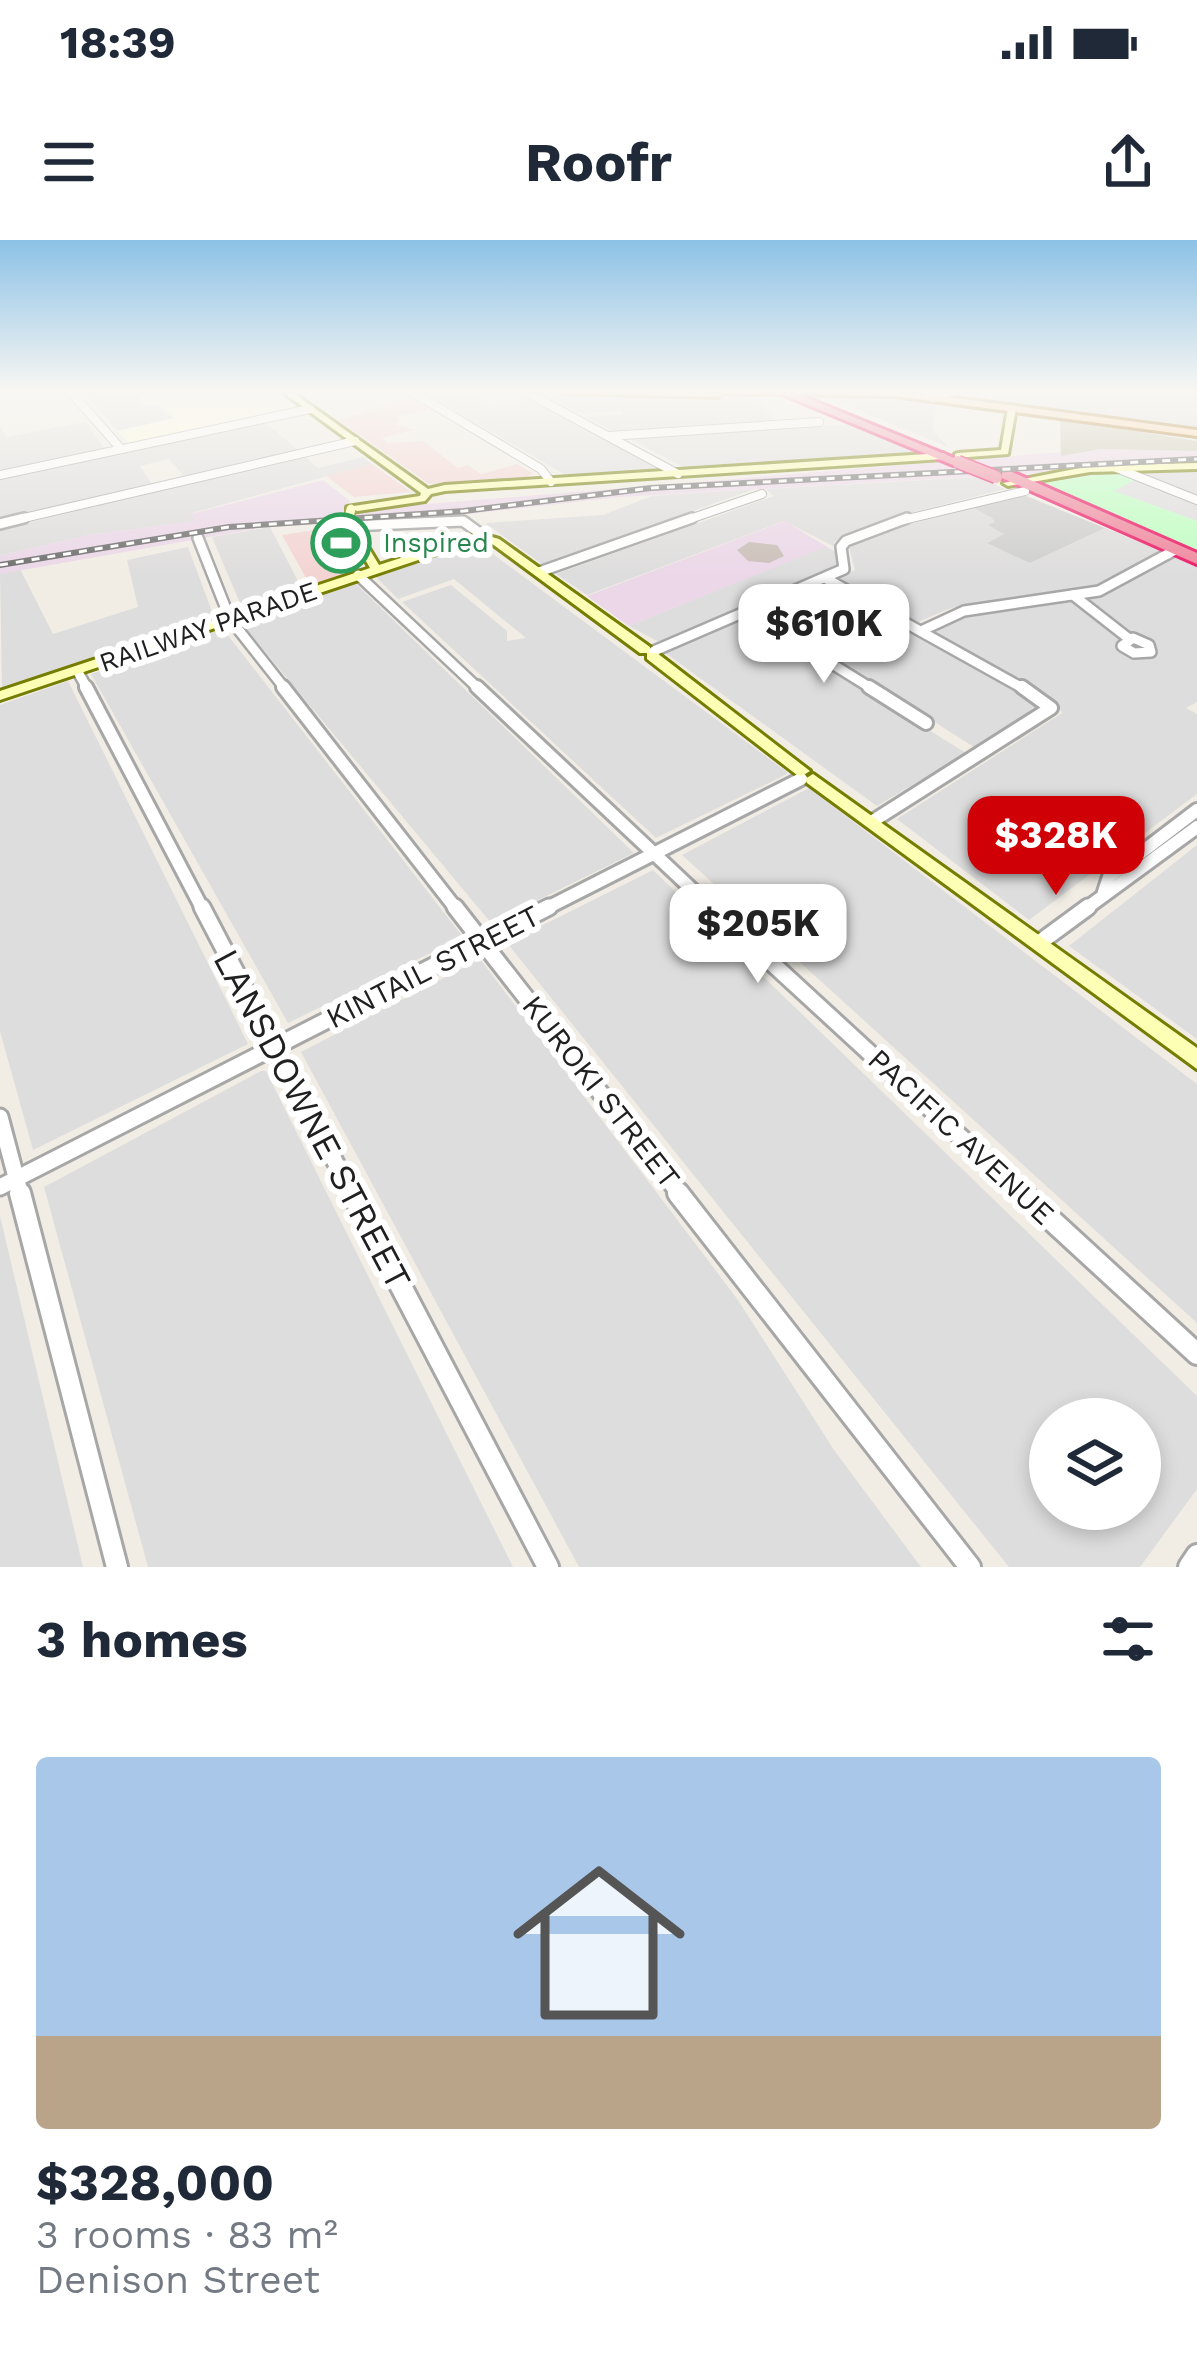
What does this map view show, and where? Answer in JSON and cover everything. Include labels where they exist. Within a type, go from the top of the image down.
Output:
[{"type":"highway","points":[[941,452],[958,459]]},
{"type":"highway","points":[[944,452],[1197,559]]},
{"type":"street","points":[[0,475],[108,452]]},
{"type":"street","points":[[0,524],[308,452]]},
{"type":"street","points":[[370,452],[426,492],[958,459],[1005,452]]},
{"type":"street","points":[[512,452],[545,472],[550,482]]},
{"type":"street","points":[[637,452],[678,474]]},
{"type":"street","points":[[650,652],[845,568],[841,547],[846,541],[1010,483],[1114,467],[1197,466]]},
{"type":"street","points":[[1114,467],[1197,500]]},
{"type":"street","points":[[350,519],[422,498],[426,492]]},
{"type":"street","points":[[539,572],[763,494]]},
{"type":"street","points":[[350,519],[463,521],[480,528],[484,537],[650,652],[805,776],[1197,1060]]},
{"type":"street","points":[[350,519],[376,569]]},
{"type":"street","name":"RAILWAY PARADE","points":[[0,696],[484,537]]},
{"type":"street","name":"KUROKI STREET","points":[[198,538],[230,619],[970,1567]]},
{"type":"street","points":[[922,630],[964,610],[1099,591],[1175,550]]},
{"type":"street","name":"PACIFIC AVENUE","points":[[358,575],[653,854],[1197,1354]]},
{"type":"street","points":[[825,578],[1050,706],[1049,712],[873,821]]},
{"type":"street","points":[[1073,595],[1128,638]]},
{"type":"street","points":[[747,611],[926,723]]},
{"type":"street","name":"LANSDOWNE STREET","points":[[78,671],[548,1567]]},
{"type":"street","name":"KINTAIL STREET","points":[[8,1183],[805,776]]},
{"type":"street","points":[[1104,892],[1109,877],[1197,810]]},
{"type":"street","points":[[1039,943],[1104,892],[1123,886],[1197,827]]},
{"type":"street","points":[[0,1117],[8,1183],[117,1567]]},
{"type":"street","points":[[1189,1567],[1197,1555]]},
{"type":"shaded area","points":[[0,452],[91,452],[0,471]]},
{"type":"shaded area","points":[[131,452],[290,452],[184,476],[169,459],[140,466],[152,484],[0,519],[0,480]]},
{"type":"shaded area","points":[[384,452],[437,452],[458,468],[468,465],[481,474],[517,464],[533,473],[523,479],[429,484]]},
{"type":"shaded area","points":[[526,452],[628,452],[661,469],[567,476]]},
{"type":"shaded area","points":[[655,452],[924,453],[687,469]]},
{"type":"shaded area","points":[[1063,452],[1197,452],[1197,464],[620,497],[442,517],[271,526],[0,574],[0,556],[89,535],[195,521],[191,514],[323,480],[350,501],[347,506],[379,508]]},
{"type":"shaded area","points":[[306,457],[318,468],[363,457],[372,464],[192,513],[196,521],[89,535],[0,556],[0,529]]},
{"type":"shaded area","points":[[372,464],[411,492],[354,497],[326,476]]},
{"type":"shaded area","points":[[1197,470],[1197,521],[1113,491],[1133,479],[1115,472]]},
{"type":"shaded area","points":[[979,477],[1005,489],[894,517],[834,542],[835,547],[784,521],[587,595],[556,574],[774,496],[766,489]]},
{"type":"shaded area","points":[[755,489],[542,564],[485,523],[603,515],[652,496]]},
{"type":"shaded area","points":[[1019,493],[1105,528],[1030,563],[987,543],[1004,534],[988,525],[995,522],[992,518],[970,506]]},
{"type":"shaded area","points":[[970,506],[994,519],[1005,534],[988,542],[1030,563],[1105,528],[1163,552],[1090,588],[951,608],[918,622],[836,578],[855,570],[849,547],[860,539]]},
{"type":"shaded area","points":[[785,521],[837,553],[825,547],[629,626],[587,596]]},
{"type":"shaded area","points":[[270,527],[301,587],[242,608],[212,537]]},
{"type":"shaded area","points":[[334,527],[361,568],[310,585],[282,535]]},
{"type":"shaded area","points":[[478,543],[787,774],[656,838],[402,602],[451,585],[507,631],[507,641],[526,638],[454,579],[398,599],[376,577]]},
{"type":"shaded area","points":[[825,546],[837,553],[842,567],[661,643],[629,626]]},
{"type":"shaded area","points":[[188,547],[214,617],[2,687],[0,574],[20,569],[53,634],[138,607],[127,560]]},
{"type":"shaded area","points":[[1176,557],[1197,566],[1197,702],[1186,708],[1197,714],[1197,794],[1029,920],[897,819],[1062,713],[1058,705],[934,632],[969,615],[1103,596]]},
{"type":"shaded area","points":[[356,584],[634,853],[491,923],[241,623]]},
{"type":"shaded area","points":[[827,584],[1041,706],[974,747],[760,612]]},
{"type":"shaded area","points":[[746,617],[966,753],[877,806],[664,652]]},
{"type":"shaded area","points":[[223,629],[463,937],[288,1023],[91,674]]},
{"type":"shaded area","points":[[68,681],[248,1044],[33,1150],[0,1031],[0,705]]},
{"type":"shaded area","points":[[809,788],[1197,1084],[1197,1323],[682,855]]},
{"type":"shaded area","points":[[1197,845],[1197,1039],[1069,946]]},
{"type":"shaded area","points":[[653,870],[1197,1396],[1197,1489],[1140,1567],[1009,1567],[507,943]]},
{"type":"shaded area","points":[[480,959],[738,1300],[834,1450],[921,1567],[579,1567],[301,1052]]},
{"type":"shaded area","points":[[266,1071],[513,1567],[148,1567],[44,1187]]},
{"type":"shaded area","points":[[0,1216],[83,1567],[0,1567]]},
{"type":"green space","points":[[1115,472],[1135,480],[1114,491],[1197,521],[1197,553],[1043,488],[1042,483]]},
{"type":"building","points":[[749,542],[777,545],[784,556],[769,563],[748,561],[737,550]]},
{"type":"railway","points":[[0,565],[229,527],[464,511],[651,488],[1197,459]]},
{"type":"place","name":"Inspired","points":[[341,543]]}]
